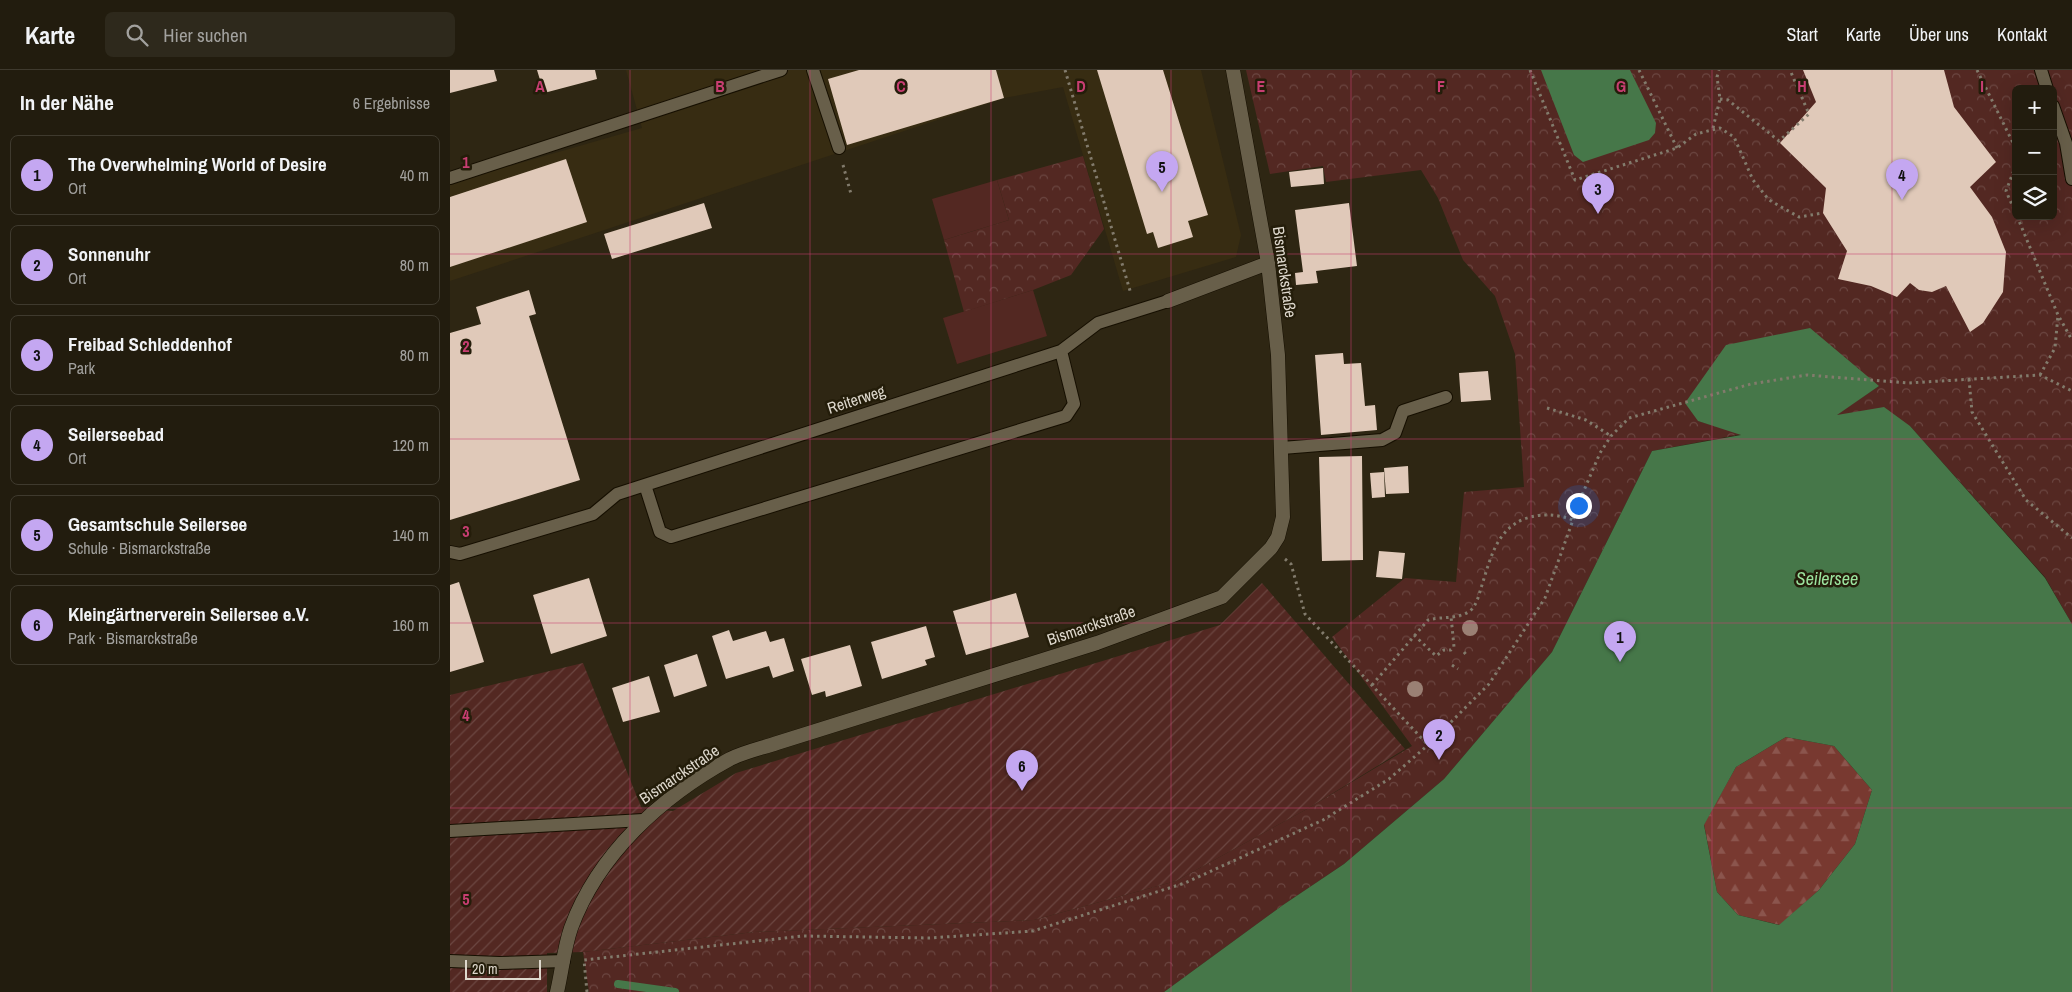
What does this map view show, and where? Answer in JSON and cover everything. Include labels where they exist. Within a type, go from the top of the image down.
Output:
[{"type":"street","name":"Bismarckstraße","points":[[558,992],[571,930],[583,900],[604,867],[643,820],[692,782],[732,758],[867,713],[1097,642],[1222,596],[1271,548],[1278,537],[1283,517],[1278,355],[1268,263],[1233,70]]},
{"type":"street","name":"Reiterweg","points":[[1168,301],[1268,263]]},
{"type":"lane","points":[[450,178],[781,70]]},
{"type":"lane","points":[[814,70],[839,148]]},
{"type":"lane","points":[[2041,70],[2046,85]]},
{"type":"lane","points":[[2057,117],[2066,143],[2072,179]]},
{"type":"lane","name":"Reiterweg","points":[[450,552],[460,554],[593,514],[617,494],[1060,351],[1098,323],[1168,301]]},
{"type":"lane","points":[[645,485],[660,532],[671,537],[1066,416],[1074,404],[1060,351]]},
{"type":"lane","points":[[1282,448],[1382,440],[1395,433],[1403,411],[1446,397]]},
{"type":"lane","points":[[450,831],[643,820]]},
{"type":"lane","points":[[450,961],[499,963],[564,961]]},
{"type":"path","points":[[1065,70],[1137,311]]},
{"type":"path","points":[[1530,70],[1575,180],[1677,148],[1696,134],[1713,128],[1720,128],[1734,137],[1753,180],[1769,200],[1800,217],[1823,213]]},
{"type":"path","points":[[1639,70],[1677,148]]},
{"type":"path","points":[[1713,128],[1720,99],[1717,77],[1719,70]]},
{"type":"path","points":[[1720,99],[1728,100],[1779,141],[1809,114],[1790,70]]},
{"type":"path","points":[[1977,70],[2012,141]]},
{"type":"path","points":[[839,148],[851,194]]},
{"type":"path","points":[[2012,175],[2006,191],[2012,205]]},
{"type":"path","points":[[2018,220],[2058,315],[2072,340]]},
{"type":"path","points":[[2040,375],[2055,348],[2058,315]]},
{"type":"path","points":[[587,992],[584,960],[803,936],[930,938],[1033,931],[1185,883],[1323,820],[1389,779],[1428,745],[1489,684],[1545,598],[1573,520],[1600,454],[1611,436],[1629,418],[1751,384],[1807,375],[1908,383],[2040,375],[2072,391]]},
{"type":"path","points":[[1969,379],[1972,412],[2026,500],[2072,538]]},
{"type":"path","points":[[1547,408],[1586,420],[1611,436]]},
{"type":"path","points":[[1372,685],[1428,620],[1466,614],[1475,605],[1497,542],[1508,529],[1521,521],[1541,515],[1554,514],[1573,520]]},
{"type":"path","points":[[1271,548],[1291,564],[1305,614],[1428,745]]},
{"type":"path","points":[[1414,634],[1436,656],[1444,650],[1451,650],[1454,647],[1451,616]]},
{"type":"path","points":[[1464,652],[1468,657]]},
{"type":"path","points":[[1452,665],[1458,669]]},
{"type":"shaded area","points":[[626,70],[1201,70],[1241,235],[1236,257],[1123,291],[1063,87],[1004,98],[450,281],[450,183],[642,128]]},
{"type":"green space","points":[[1246,70],[2072,70],[2072,624],[2045,577],[1910,426],[1836,415],[1879,386],[1698,421],[1742,434],[1652,451],[1552,652],[1444,779],[1344,864],[1283,905],[1164,992],[589,992],[583,952],[754,932],[1034,920],[1176,881],[1307,809],[1412,746],[1332,637],[1405,578],[1456,582],[1464,492],[1524,487],[1515,354],[1495,296],[1463,260],[1438,198],[1421,170],[1326,182],[1323,166],[1270,174]]},
{"type":"green space","points":[[1083,156],[1104,229],[1071,275],[1033,290],[964,312],[944,240],[1009,220],[997,180]]},
{"type":"green space","points":[[997,180],[1009,220],[944,240],[932,199]]},
{"type":"green space","points":[[1033,290],[1047,336],[957,364],[943,318]]},
{"type":"green space","points":[[1262,583],[1405,749],[1307,809],[1176,881],[1034,920],[754,932],[583,952],[547,953],[547,992],[450,992],[450,695],[583,663],[642,809],[673,811],[736,773],[1220,625]]},
{"type":"green space","points":[[1786,737],[1834,746],[1872,790],[1855,844],[1819,890],[1780,925],[1738,915],[1717,892],[1704,824],[1736,767]]},
{"type":"water","points":[[1541,70],[1630,70],[1656,123],[1655,133],[1649,140],[1583,162],[1574,155]]},
{"type":"water","name":"Seilersee","points":[[1810,328],[1879,386],[1837,415],[1884,407],[1910,426],[2045,578],[2072,624],[2072,992],[1164,992],[1283,905],[1344,864],[1444,779],[1552,652],[1652,451],[1741,435],[1698,421],[1685,403],[1726,345]],"holes":[[[1786,737],[1834,746],[1872,790],[1855,844],[1819,890],[1779,925],[1738,915],[1717,892],[1704,825],[1736,767]]]},
{"type":"building","points":[[450,70],[494,70],[497,81],[450,93]]},
{"type":"building","points":[[537,70],[595,70],[597,79],[544,93]]},
{"type":"building","points":[[859,70],[996,70],[1004,98],[847,145],[828,79]]},
{"type":"building","points":[[1097,70],[1163,70],[1208,215],[1188,221],[1193,237],[1158,248],[1153,232],[1147,234]]},
{"type":"building","points":[[1803,70],[1944,70],[1954,107],[1996,162],[1970,187],[1992,217],[2006,252],[2003,292],[1983,323],[1970,332],[1946,286],[1932,292],[1919,290],[1910,283],[1897,297],[1871,286],[1838,279],[1847,251],[1823,213],[1826,188],[1780,143],[1816,102]]},
{"type":"building","points":[[566,159],[587,222],[450,267],[450,197]]},
{"type":"building","points":[[1323,168],[1324,184],[1291,187],[1289,172]]},
{"type":"building","points":[[704,203],[712,228],[612,259],[604,234]]},
{"type":"building","points":[[1349,203],[1357,266],[1316,271],[1318,283],[1296,285],[1295,273],[1303,272],[1295,210]]},
{"type":"building","points":[[529,290],[536,314],[529,316],[580,480],[450,520],[450,333],[481,324],[476,307]]},
{"type":"building","points":[[1343,353],[1344,364],[1361,363],[1365,406],[1375,405],[1377,430],[1321,435],[1315,355]]},
{"type":"building","points":[[1488,371],[1491,400],[1461,402],[1459,373]]},
{"type":"building","points":[[1362,456],[1363,560],[1322,561],[1319,457]]},
{"type":"building","points":[[1408,466],[1409,493],[1386,494],[1384,468]]},
{"type":"building","points":[[1384,472],[1385,497],[1372,498],[1370,473]]},
{"type":"building","points":[[1379,551],[1405,553],[1402,579],[1376,577]]},
{"type":"building","points":[[589,578],[607,636],[551,654],[533,595]]},
{"type":"building","points":[[459,582],[484,662],[450,672],[450,585]]},
{"type":"building","points":[[1016,593],[1029,637],[966,655],[953,611]]},
{"type":"building","points":[[926,626],[935,657],[925,660],[927,665],[882,679],[871,642]]},
{"type":"building","points":[[729,630],[733,641],[766,631],[770,642],[784,638],[794,671],[773,678],[769,666],[726,679],[712,636]]},
{"type":"building","points":[[850,645],[862,686],[826,697],[825,691],[812,695],[801,659]]},
{"type":"building","points":[[697,654],[707,686],[674,697],[664,665]]},
{"type":"building","points":[[649,676],[660,712],[623,722],[612,688]]},
{"type":"waterway","points":[[618,984],[675,992]]},
{"type":"place","name":"Gesamtschule Seilersee","points":[[1162,192]]},
{"type":"place","name":"Seilerseebad","points":[[1902,200]]},
{"type":"place","name":"Freibad Schleddenhof","points":[[1598,214]]},
{"type":"place","name":"The Overwhelming World of Desire","points":[[1620,662]]},
{"type":"place","name":"Sonnenuhr","points":[[1439,760]]},
{"type":"place","name":"Kleingärtnerverein Seilersee e.V.","points":[[1022,791]]}]
